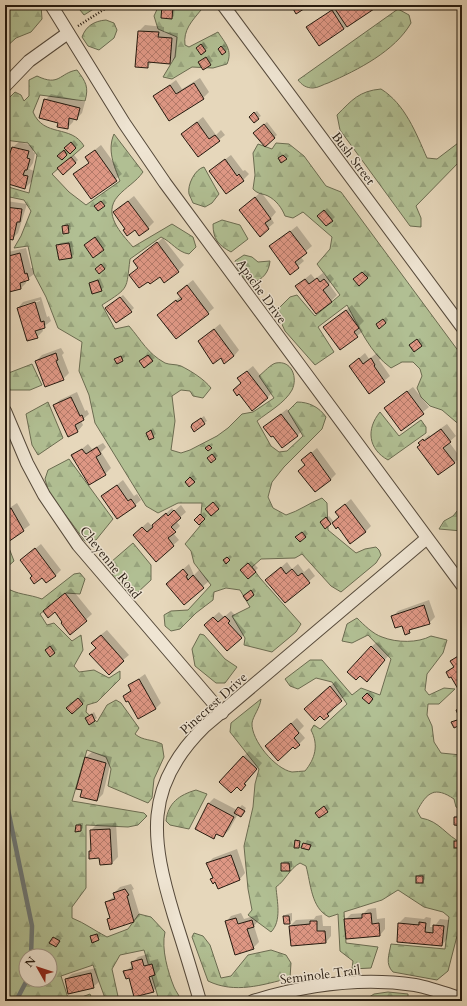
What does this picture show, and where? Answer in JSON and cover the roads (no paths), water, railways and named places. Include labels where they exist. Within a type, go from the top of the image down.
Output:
[{"type":"street","name":"Apache Drive","points":[[51,5],[124,123],[165,183],[426,539],[462,585]]},
{"type":"street","name":"Bush Street","points":[[223,5],[462,327]]},
{"type":"street","points":[[5,86],[29,60],[68,33]]},
{"type":"street","name":"Cheyenne Road","points":[[5,411],[27,463],[44,495],[78,545],[222,713]]},
{"type":"street","name":"Pinecrest Drive","points":[[200,1001],[160,868],[157,845],[157,817],[164,784],[178,757],[191,740],[426,539]]},
{"type":"street","name":"Seminole Trail","points":[[253,1001],[279,993],[306,988],[360,982],[387,982],[417,985],[462,999]]},
{"type":"waterway","points":[[5,795],[32,926],[31,948]]},
{"type":"waterway","points":[[16,1001],[23,988]]}]
